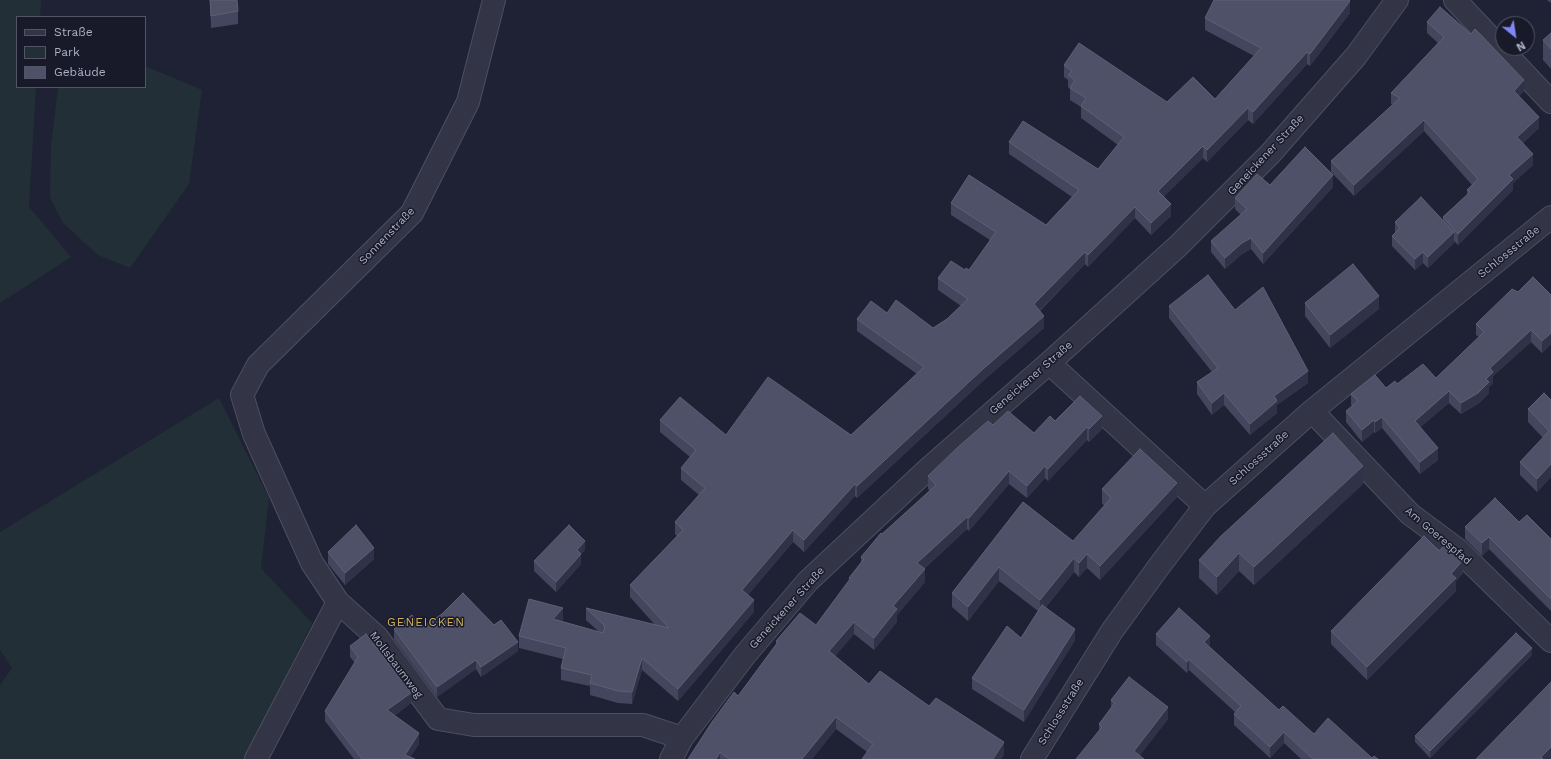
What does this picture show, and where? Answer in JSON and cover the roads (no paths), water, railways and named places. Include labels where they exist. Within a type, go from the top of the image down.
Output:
[{"type":"street","name":"Sonnenstraße","points":[[242,395],[258,365],[412,213],[468,102],[494,0]]},
{"type":"street","name":"Geneickener Straße","points":[[671,759],[682,738],[745,655],[808,581],[928,468],[1049,363],[1178,246],[1270,154],[1356,56],[1397,0]]},
{"type":"street","points":[[1455,0],[1551,102]]},
{"type":"street","name":"Schlossstraße","points":[[1032,759],[1112,632],[1205,506],[1312,411],[1551,217]]},
{"type":"street","points":[[1049,363],[1205,506]]},
{"type":"street","name":"Mollsbaumweg","points":[[242,395],[254,434],[312,563],[338,602],[377,637],[438,719],[474,725],[643,725],[682,738]]},
{"type":"street","name":"Am Goerespfad","points":[[1312,411],[1410,514],[1457,549],[1551,642]]},
{"type":"street","points":[[256,759],[338,602]]},
{"type":"district","name":"GENEICKEN","points":[[426,622]]}]
